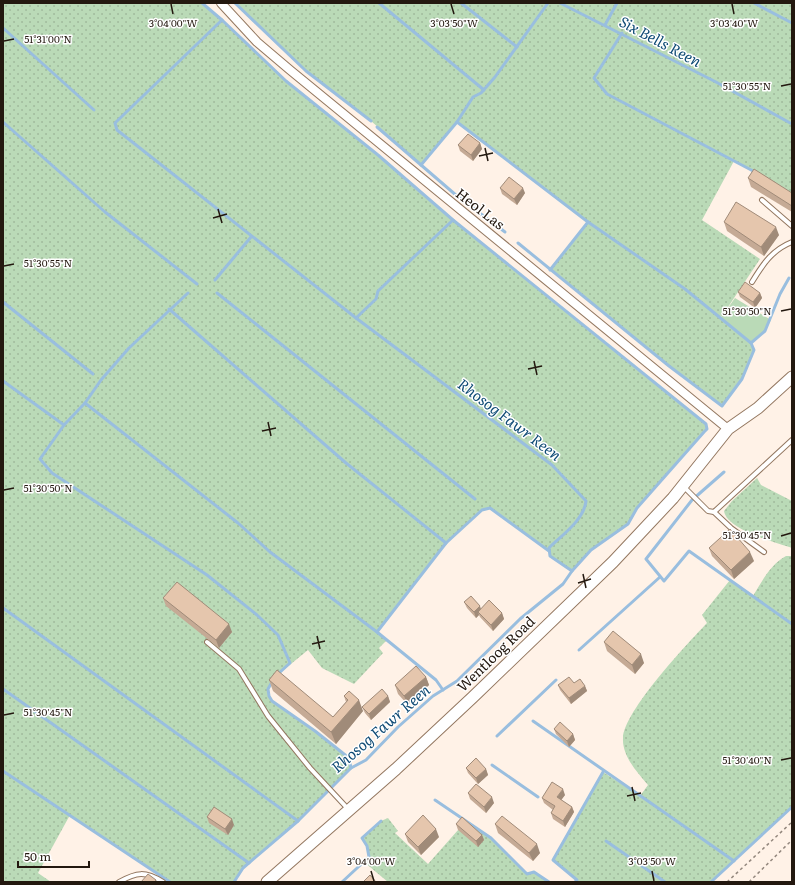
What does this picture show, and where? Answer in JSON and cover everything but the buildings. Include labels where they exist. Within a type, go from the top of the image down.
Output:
[{"type":"main road","name":"Wentloog Road","points":[[266,882],[349,810],[473,697],[612,562],[683,486],[728,429],[758,408],[792,377]]},
{"type":"street","name":"Heol Las","points":[[221,3],[257,42],[290,70],[728,429]]},
{"type":"lane","points":[[762,200],[792,226]]},
{"type":"lane","points":[[752,282],[768,256],[782,246],[792,242]]},
{"type":"lane","points":[[714,512],[792,440]]},
{"type":"lane","points":[[683,486],[708,511],[714,512],[731,528],[764,552]]},
{"type":"lane","points":[[207,642],[239,669],[268,716],[325,786],[349,810]]},
{"type":"lane","points":[[119,882],[134,875],[145,873],[152,875],[162,882]]},
{"type":"path","points":[[727,882],[792,822]]},
{"type":"path","points":[[749,882],[792,840]]},
{"type":"green space","points":[[3,3],[202,3],[286,81],[378,155],[453,220],[706,424],[707,429],[704,433],[637,507],[628,524],[591,550],[572,571],[550,556],[549,551],[490,508],[482,510],[446,543],[378,632],[387,640],[379,648],[383,653],[354,684],[322,668],[308,650],[275,677],[268,689],[269,696],[272,701],[315,731],[349,758],[351,768],[298,821],[243,868],[234,882],[170,882],[70,815],[38,873],[51,882],[3,882]]},
{"type":"green space","points":[[235,3],[792,3],[792,194],[734,161],[702,220],[760,259],[720,319],[751,343],[754,350],[742,379],[722,406],[669,366],[550,270],[588,222],[457,122],[421,165],[371,121],[306,71]]},
{"type":"green space","points":[[735,298],[771,320],[765,331],[751,343],[720,319]]},
{"type":"green space","points":[[757,478],[761,485],[792,501],[792,548],[764,539],[742,529],[727,518],[724,511],[732,501]]},
{"type":"green space","points":[[786,556],[792,556],[792,807],[711,882],[575,882],[576,880],[553,860],[603,772],[640,796],[648,785],[631,763],[623,745],[626,726],[645,695],[658,678],[707,623],[702,615],[730,580],[753,596],[771,568]]},
{"type":"green space","points":[[388,818],[398,831],[395,833],[428,864],[466,821],[491,838],[527,874],[534,872],[549,882],[388,882],[364,862],[369,857],[367,846],[362,838],[381,821]]},
{"type":"waterway","name":"Rhosog Fawr Reen","points":[[202,3],[222,20],[115,123],[117,130],[356,318],[552,465],[586,501],[577,521],[549,548],[550,556],[572,571],[563,584],[520,619],[457,681],[433,696],[398,727],[366,760],[351,768],[298,821],[243,868],[234,882]]},
{"type":"waterway","points":[[235,3],[306,71],[371,121]]},
{"type":"waterway","points":[[379,3],[484,90]]},
{"type":"waterway","points":[[461,3],[517,47]]},
{"type":"waterway","points":[[421,165],[457,122],[473,97],[481,93],[495,77],[548,3]]},
{"type":"waterway","name":"Six Bells Reen","points":[[560,3],[716,82],[792,124]]},
{"type":"waterway","points":[[605,25],[617,3]]},
{"type":"waterway","points":[[754,3],[792,23]]},
{"type":"waterway","points":[[222,20],[286,81],[378,155],[453,220],[706,424],[707,429],[637,508],[628,524],[591,550],[572,571]]},
{"type":"waterway","points":[[3,28],[94,110]]},
{"type":"waterway","points":[[622,33],[594,78],[607,94],[755,172]]},
{"type":"waterway","points":[[3,122],[105,212],[197,284]]},
{"type":"waterway","points":[[457,122],[588,222],[685,289],[751,343]]},
{"type":"waterway","points":[[377,127],[457,196],[505,232]]},
{"type":"waterway","points":[[356,318],[376,299],[378,291],[453,220]]},
{"type":"waterway","points":[[550,270],[588,222]]},
{"type":"waterway","points":[[215,280],[251,237]]},
{"type":"waterway","points":[[518,243],[669,366],[722,406],[742,379],[754,350],[751,343],[765,331],[780,294],[789,278]]},
{"type":"waterway","points":[[188,293],[129,348],[101,380],[85,403],[64,425],[40,459],[52,473],[207,575],[257,615],[278,635],[290,663],[278,674]]},
{"type":"waterway","points":[[217,293],[475,499]]},
{"type":"waterway","points":[[3,302],[93,374]]},
{"type":"waterway","points":[[169,309],[346,463],[446,543]]},
{"type":"waterway","points":[[3,381],[64,425]]},
{"type":"waterway","points":[[85,403],[238,523],[270,552],[377,632],[436,680],[443,690]]},
{"type":"waterway","points":[[724,472],[692,500],[646,559],[664,581],[689,551],[792,624]]},
{"type":"waterway","points":[[377,632],[446,543],[482,510],[490,508],[549,551]]},
{"type":"waterway","points":[[579,650],[660,577]]},
{"type":"waterway","points":[[3,608],[298,821]]},
{"type":"waterway","points":[[497,736],[556,680]]},
{"type":"waterway","points":[[272,682],[268,689],[269,696],[272,701],[315,731],[349,758],[351,768]]},
{"type":"waterway","points":[[3,689],[249,863]]},
{"type":"waterway","points":[[533,721],[734,861]]},
{"type":"waterway","points":[[492,765],[538,797]]},
{"type":"waterway","points":[[3,771],[170,882]]},
{"type":"waterway","points":[[575,882],[577,880],[553,860],[603,772]]},
{"type":"waterway","points":[[435,800],[491,838],[527,874],[534,872],[549,882]]},
{"type":"waterway","points":[[711,882],[792,807]]},
{"type":"waterway","points":[[342,882],[369,857],[367,846],[362,838],[381,821]]},
{"type":"waterway","points":[[606,841],[665,882]]}]
